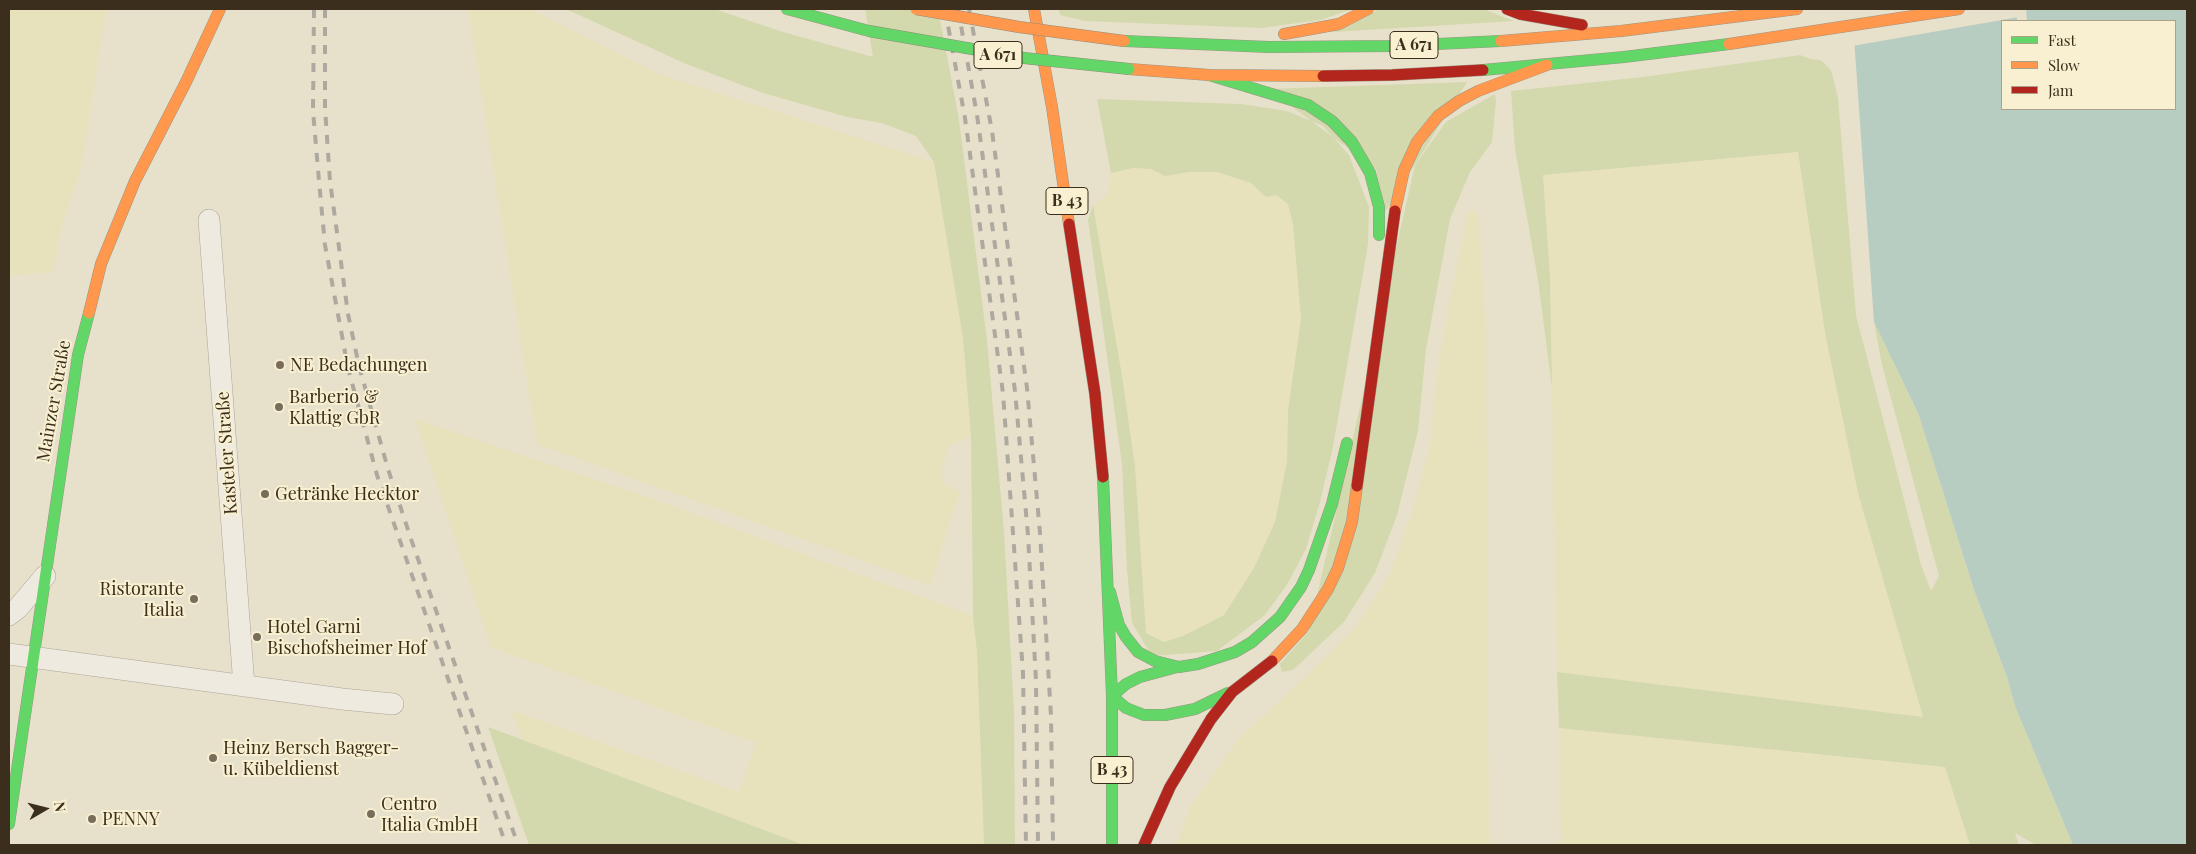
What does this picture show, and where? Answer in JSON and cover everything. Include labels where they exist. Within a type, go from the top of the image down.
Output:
[{"type":"main road","name":"Mainzer Straße","points":[[9,824],[78,356],[102,264],[135,181],[186,82],[220,9]]},
{"type":"main road","name":"A 671","points":[[787,9],[869,31],[1024,58],[1209,75],[1392,75],[1547,64],[1796,35],[1959,9]]},
{"type":"main road","name":"A 671","points":[[916,9],[1019,28],[1124,40],[1207,45],[1394,46],[1507,41],[1620,31],[1795,9]]},
{"type":"main road","name":"B 43","points":[[1034,9],[1055,126],[1095,394],[1105,501],[1110,592],[1112,845]]},
{"type":"main road","points":[[1207,45],[1312,30],[1339,24],[1368,9]]},
{"type":"main road","points":[[1507,9],[1520,14],[1620,31]]},
{"type":"main road","points":[[1350,431],[1321,537],[1309,570],[1292,603],[1267,630],[1235,652],[1198,664],[1157,671],[1126,684],[1112,696],[1126,708],[1144,715],[1165,715],[1195,709],[1232,692],[1270,664],[1302,629],[1328,589],[1346,545],[1352,522],[1396,204],[1404,170],[1417,142],[1438,116],[1459,101],[1478,91],[1547,64]]},
{"type":"main road","points":[[1209,75],[1308,105],[1321,112],[1343,131],[1362,156],[1373,181],[1379,207],[1378,243]]},
{"type":"main road","points":[[1110,592],[1119,625],[1138,652],[1155,661],[1179,667]]},
{"type":"main road","points":[[1144,845],[1170,787],[1189,752],[1232,692]]},
{"type":"street","name":"Kasteler Straße","points":[[209,220],[244,686]]},
{"type":"street","points":[[9,615],[18,608],[45,576]]},
{"type":"street","points":[[9,654],[393,704]]},
{"type":"shaded area","points":[[9,9],[106,9],[82,165],[61,229],[53,272],[9,276]]},
{"type":"shaded area","points":[[468,9],[530,9],[659,74],[934,162],[963,338],[971,436],[949,446],[941,471],[944,484],[960,491],[930,585],[537,444]]},
{"type":"shaded area","points":[[1852,9],[2016,16],[2018,20],[2001,20],[2001,110],[2176,110],[2176,20],[2027,20],[2026,9],[2187,9],[2187,845],[2073,845],[2015,706],[2007,677],[1974,590],[1918,413],[1874,322]]},
{"type":"shaded area","points":[[1798,152],[1825,333],[1858,493],[1923,718],[1557,672],[1550,277],[1543,175]]},
{"type":"shaded area","points":[[1133,168],[1151,169],[1165,176],[1189,172],[1217,172],[1251,183],[1266,197],[1275,195],[1288,204],[1293,224],[1301,319],[1288,410],[1287,461],[1275,522],[1254,568],[1224,615],[1183,636],[1163,642],[1146,633],[1135,466],[1093,205],[1107,195],[1111,173]]},
{"type":"shaded area","points":[[1474,209],[1478,219],[1480,235],[1486,333],[1489,845],[1176,845],[1191,806],[1239,738],[1355,628],[1389,576],[1411,515],[1430,446],[1436,382],[1448,309],[1468,212]]},
{"type":"shaded area","points":[[415,419],[642,495],[973,616],[977,652],[984,845],[804,845],[523,740],[511,710],[739,792],[756,743],[491,647]]},
{"type":"shaded area","points":[[1559,728],[1945,767],[1970,845],[1561,845]]},
{"type":"green space","points":[[566,9],[714,9],[783,32],[873,57],[865,9],[938,9],[959,120],[987,340],[1004,532],[1014,711],[1015,845],[984,845],[977,652],[973,616],[971,436],[963,338],[934,162],[916,136],[882,123],[847,117],[763,93],[686,64]]},
{"type":"green space","points":[[1059,9],[1353,9],[1320,20],[1261,28],[1085,21],[1060,15]]},
{"type":"green space","points":[[1380,9],[1483,9],[1514,21],[1333,32]]},
{"type":"green space","points":[[1800,55],[1810,59],[1821,60],[1831,70],[1838,98],[1856,315],[1921,565],[1931,591],[1939,576],[1882,365],[1874,322],[1918,413],[1974,590],[2007,677],[2015,706],[2073,845],[2036,845],[2015,833],[2019,845],[1970,845],[1945,767],[1559,728],[1557,672],[1923,717],[1858,493],[1825,333],[1798,152],[1543,175],[1550,277],[1552,388],[1538,280],[1515,149],[1511,91],[1643,77]]},
{"type":"green space","points":[[1467,82],[1385,212],[1376,169],[1268,89]]},
{"type":"green space","points":[[1495,94],[1492,142],[1470,172],[1450,219],[1426,349],[1418,431],[1397,515],[1375,573],[1344,622],[1293,670],[1282,672],[1280,664],[1309,631],[1415,165],[1446,122]]},
{"type":"green space","points":[[1097,99],[1241,104],[1287,111],[1323,126],[1349,155],[1369,207],[1368,244],[1333,447],[1320,502],[1306,549],[1288,583],[1265,615],[1217,651],[1152,656],[1132,623],[1127,570],[1122,464],[1088,220],[1093,205],[1135,466],[1146,633],[1164,642],[1183,636],[1224,615],[1254,568],[1275,522],[1287,461],[1288,410],[1301,319],[1293,224],[1288,204],[1276,195],[1266,197],[1251,183],[1217,172],[1189,172],[1165,176],[1151,169],[1133,168],[1111,173]]},
{"type":"green space","points":[[488,727],[523,740],[804,845],[529,845]]},
{"type":"pier","points":[[1850,9],[2017,9],[2019,17],[2001,20],[1852,46]]},
{"type":"railway","points":[[314,9],[313,111],[325,245],[348,368],[377,475],[506,845]]},
{"type":"railway","points":[[325,9],[325,108],[330,181],[348,314],[359,366],[388,469],[411,539],[518,845]]},
{"type":"railway","points":[[945,9],[965,118],[1003,393],[1023,673],[1026,845]]},
{"type":"railway","points":[[958,9],[977,115],[1015,391],[1028,535],[1036,681],[1038,845]]},
{"type":"railway","points":[[969,9],[992,131],[1027,388],[1040,533],[1051,716],[1053,845]]},
{"type":"traffic: fast","points":[[787,9],[869,31]]},
{"type":"traffic: fast","points":[[869,31],[1024,58],[1129,69]]},
{"type":"traffic: fast","points":[[1124,41],[1269,47],[1394,46],[1501,41]]},
{"type":"traffic: fast","points":[[1483,70],[1624,57],[1729,44]]},
{"type":"traffic: fast","points":[[1209,75],[1308,105],[1332,121],[1352,142],[1370,173],[1379,207],[1379,235]]},
{"type":"traffic: fast","points":[[9,824],[78,355],[89,313]]},
{"type":"traffic: fast","points":[[1110,592],[1119,625],[1126,637],[1138,652],[1155,661],[1179,667],[1198,664],[1235,652],[1252,642],[1280,617],[1301,587],[1309,570],[1332,504],[1347,443]]},
{"type":"traffic: fast","points":[[1103,477],[1112,696]]},
{"type":"traffic: fast","points":[[1112,845],[1112,696],[1126,684],[1140,677],[1177,667]]},
{"type":"traffic: fast","points":[[1112,696],[1126,708],[1144,715],[1165,715],[1195,709],[1228,693]]},
{"type":"traffic: slow","points":[[89,313],[101,264],[135,181],[186,82],[220,9]]},
{"type":"traffic: slow","points":[[916,9],[1019,27],[1124,41]]},
{"type":"traffic: slow","points":[[1034,9],[1052,107],[1069,224]]},
{"type":"traffic: slow","points":[[1284,34],[1339,24],[1368,9]]},
{"type":"traffic: slow","points":[[1501,41],[1621,31],[1797,9]]},
{"type":"traffic: slow","points":[[1729,44],[1959,9]]},
{"type":"traffic: slow","points":[[1395,211],[1404,170],[1417,142],[1438,116],[1459,101],[1478,91],[1547,65]]},
{"type":"traffic: slow","points":[[1129,69],[1209,75],[1323,76]]},
{"type":"traffic: slow","points":[[1272,661],[1302,629],[1328,589],[1338,568],[1352,522],[1357,486]]},
{"type":"traffic: jam","points":[[1507,9],[1520,14],[1582,25]]},
{"type":"traffic: jam","points":[[1323,76],[1392,75],[1483,70]]},
{"type":"traffic: jam","points":[[1357,486],[1395,211]]},
{"type":"traffic: jam","points":[[1069,224],[1095,394],[1103,477]]},
{"type":"traffic: jam","points":[[1144,845],[1170,787],[1211,719],[1232,692],[1272,661]]},
{"type":"place","name":"NE Bedachungen","points":[[280,365]]},
{"type":"place","name":"Barberio & Klattig GbR","points":[[279,407]]},
{"type":"place","name":"Getränke Hecktor","points":[[265,494]]},
{"type":"place","name":"Ristorante Italia","points":[[194,599]]},
{"type":"place","name":"Hotel Garni Bischofsheimer Hof","points":[[257,637]]},
{"type":"place","name":"Heinz Bersch Bagger- u. Kübeldienst","points":[[213,758]]},
{"type":"place","name":"Centro Italia GmbH","points":[[371,814]]},
{"type":"place","name":"PENNY","points":[[92,819]]}]
